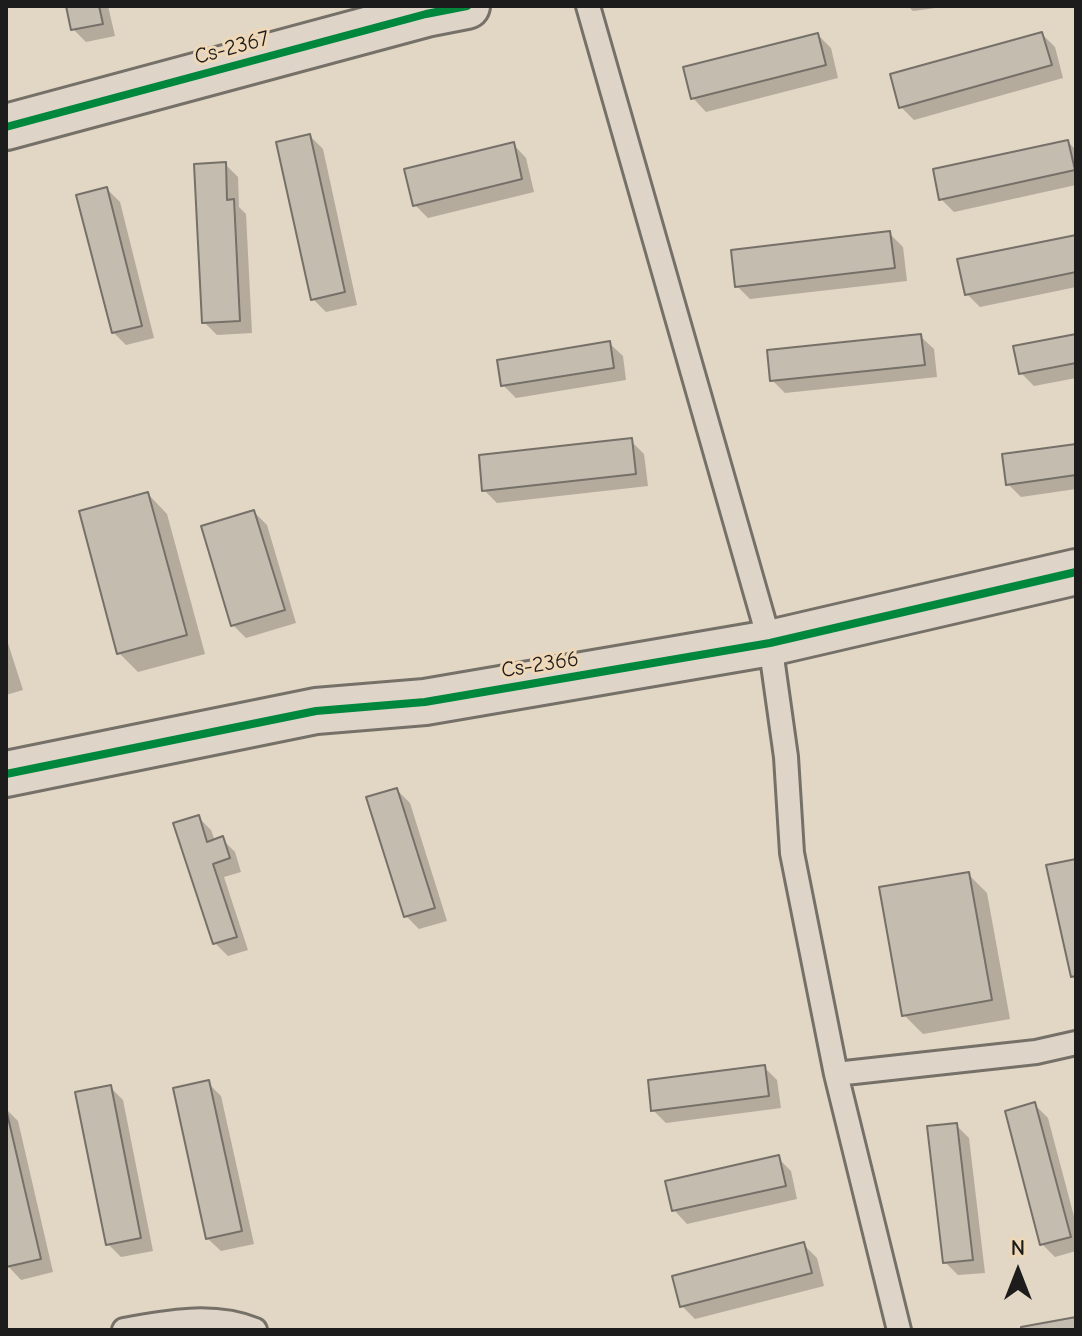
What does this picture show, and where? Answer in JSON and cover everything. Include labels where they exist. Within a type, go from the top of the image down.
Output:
[{"type":"street","name":"Cs-2367","points":[[6,127],[426,14],[467,6]]},
{"type":"street","name":"Cs-2366","points":[[6,774],[316,711],[425,702],[770,643],[1076,572]]},
{"type":"lane","points":[[588,6],[770,643],[786,757],[792,853],[836,1074],[899,1330]]},
{"type":"lane","points":[[836,1074],[1036,1052],[1076,1043]]},
{"type":"lane","points":[[124,1330],[159,1323],[203,1321],[255,1330]]},
{"type":"building","points":[[66,6],[99,6],[103,24],[71,30]]},
{"type":"building","points":[[1042,32],[1052,65],[899,108],[890,74]]},
{"type":"building","points":[[818,33],[826,65],[691,99],[683,67]]},
{"type":"building","points":[[310,134],[345,292],[311,300],[276,142]]},
{"type":"building","points":[[1068,140],[1075,170],[939,200],[933,169]]},
{"type":"building","points":[[514,142],[522,179],[413,206],[404,169]]},
{"type":"building","points":[[226,162],[227,200],[234,199],[240,321],[202,323],[194,164]]},
{"type":"building","points":[[107,187],[142,326],[112,333],[76,195]]},
{"type":"building","points":[[890,231],[895,268],[735,287],[731,250]]},
{"type":"building","points":[[1076,235],[1076,272],[965,295],[957,259]]},
{"type":"building","points":[[921,334],[925,365],[770,381],[767,350]]},
{"type":"building","points":[[1076,334],[1076,363],[1019,374],[1013,346]]},
{"type":"building","points":[[610,341],[614,368],[501,386],[497,360]]},
{"type":"building","points":[[632,438],[636,474],[482,491],[479,455]]},
{"type":"building","points":[[1076,444],[1076,475],[1006,485],[1002,454]]},
{"type":"building","points":[[148,492],[187,635],[117,654],[79,511]]},
{"type":"building","points":[[254,510],[285,610],[231,626],[201,526]]},
{"type":"building","points":[[397,788],[435,908],[404,917],[366,797]]},
{"type":"building","points":[[199,815],[207,842],[223,836],[230,858],[213,864],[237,937],[213,944],[173,823]]},
{"type":"building","points":[[1076,859],[1076,976],[1071,977],[1046,865]]},
{"type":"building","points":[[969,872],[992,1000],[902,1016],[879,887]]},
{"type":"building","points":[[765,1065],[769,1096],[651,1111],[648,1080]]},
{"type":"building","points":[[209,1080],[242,1231],[206,1239],[173,1088]]},
{"type":"building","points":[[111,1085],[141,1238],[106,1245],[75,1092]]},
{"type":"building","points":[[1035,1102],[1071,1237],[1040,1245],[1005,1111]]},
{"type":"building","points":[[6,1109],[41,1259],[6,1267]]},
{"type":"building","points":[[957,1123],[973,1260],[943,1263],[927,1126]]},
{"type":"building","points":[[779,1155],[786,1186],[672,1211],[665,1181]]},
{"type":"building","points":[[804,1242],[812,1273],[680,1307],[672,1276]]},
{"type":"building","points":[[1076,1317],[1076,1330],[1021,1330],[1021,1327]]},
{"type":"cycle path","points":[[6,127],[426,14],[467,6]]},
{"type":"cycle path","points":[[6,774],[316,711],[425,702],[770,643],[1076,572]]}]
